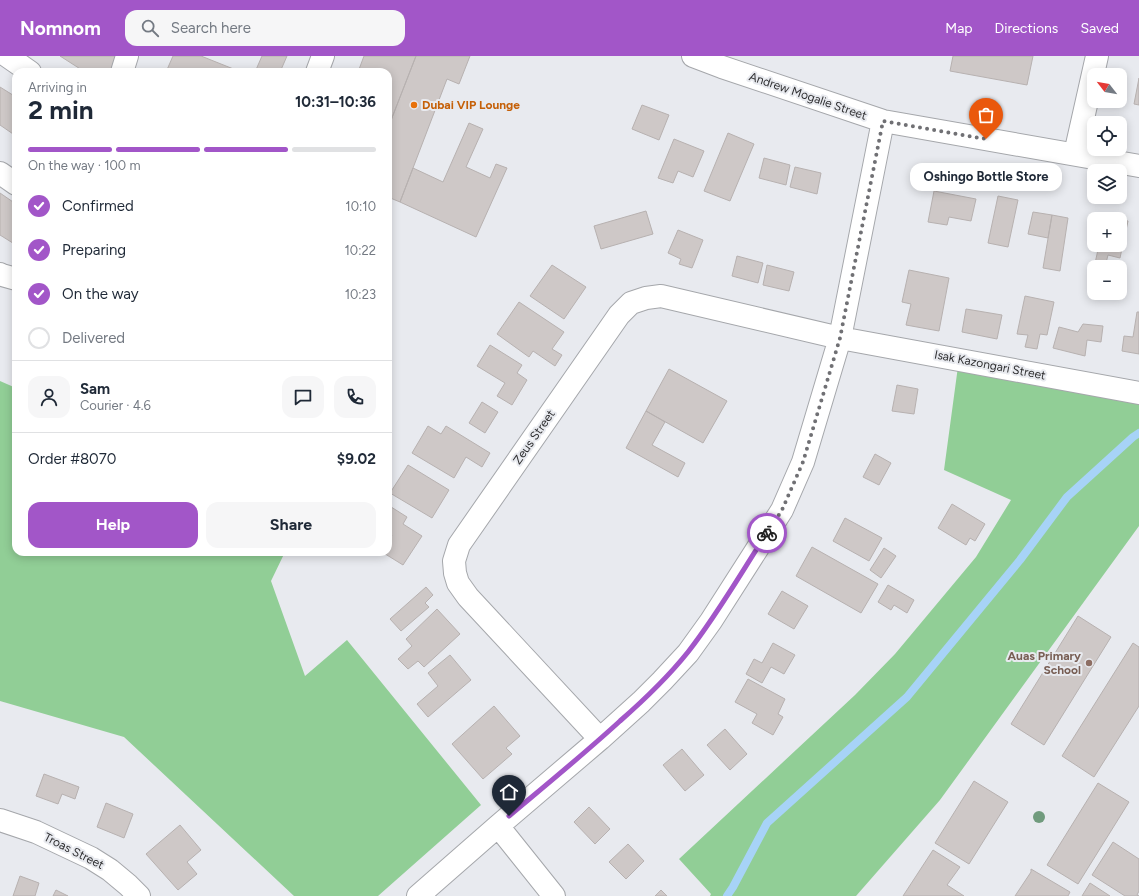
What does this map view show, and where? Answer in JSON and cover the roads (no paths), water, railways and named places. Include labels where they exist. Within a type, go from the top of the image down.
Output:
[{"type":"street","points":[[7,56],[24,68]]},
{"type":"street","points":[[124,68],[128,56]]},
{"type":"street","points":[[318,68],[323,56]]},
{"type":"street","name":"Andrew Mogalie Street","points":[[692,56],[725,62],[883,121],[1139,166]]},
{"type":"street","points":[[1075,154],[1097,56]]},
{"type":"street","points":[[418,896],[600,739],[662,681],[688,653],[711,621],[782,510],[803,462],[840,338],[883,121]]},
{"type":"street","points":[[0,173],[12,181]]},
{"type":"street","points":[[0,274],[12,278]]},
{"type":"street","name":"Zeus Street","points":[[600,739],[468,597],[458,583],[455,573],[454,561],[459,546],[619,315],[631,303],[646,298],[661,296],[840,338]]},
{"type":"street","name":"Isak Kazongari Street","points":[[840,338],[1139,393]]},
{"type":"street","name":"Troas Street","points":[[0,820],[36,832],[91,858],[110,870],[139,896]]},
{"type":"street","points":[[498,826],[554,896]]},
{"type":"waterway","points":[[727,896],[767,823],[907,697],[1020,560],[1067,497],[1139,433]]},
{"type":"place","name":"Dubai VIP Lounge","points":[[414,105]]},
{"type":"place","name":"Oshingo Bottle Store","points":[[986,139]]},
{"type":"place","name":"Auas Primary School","points":[[1089,663]]}]
